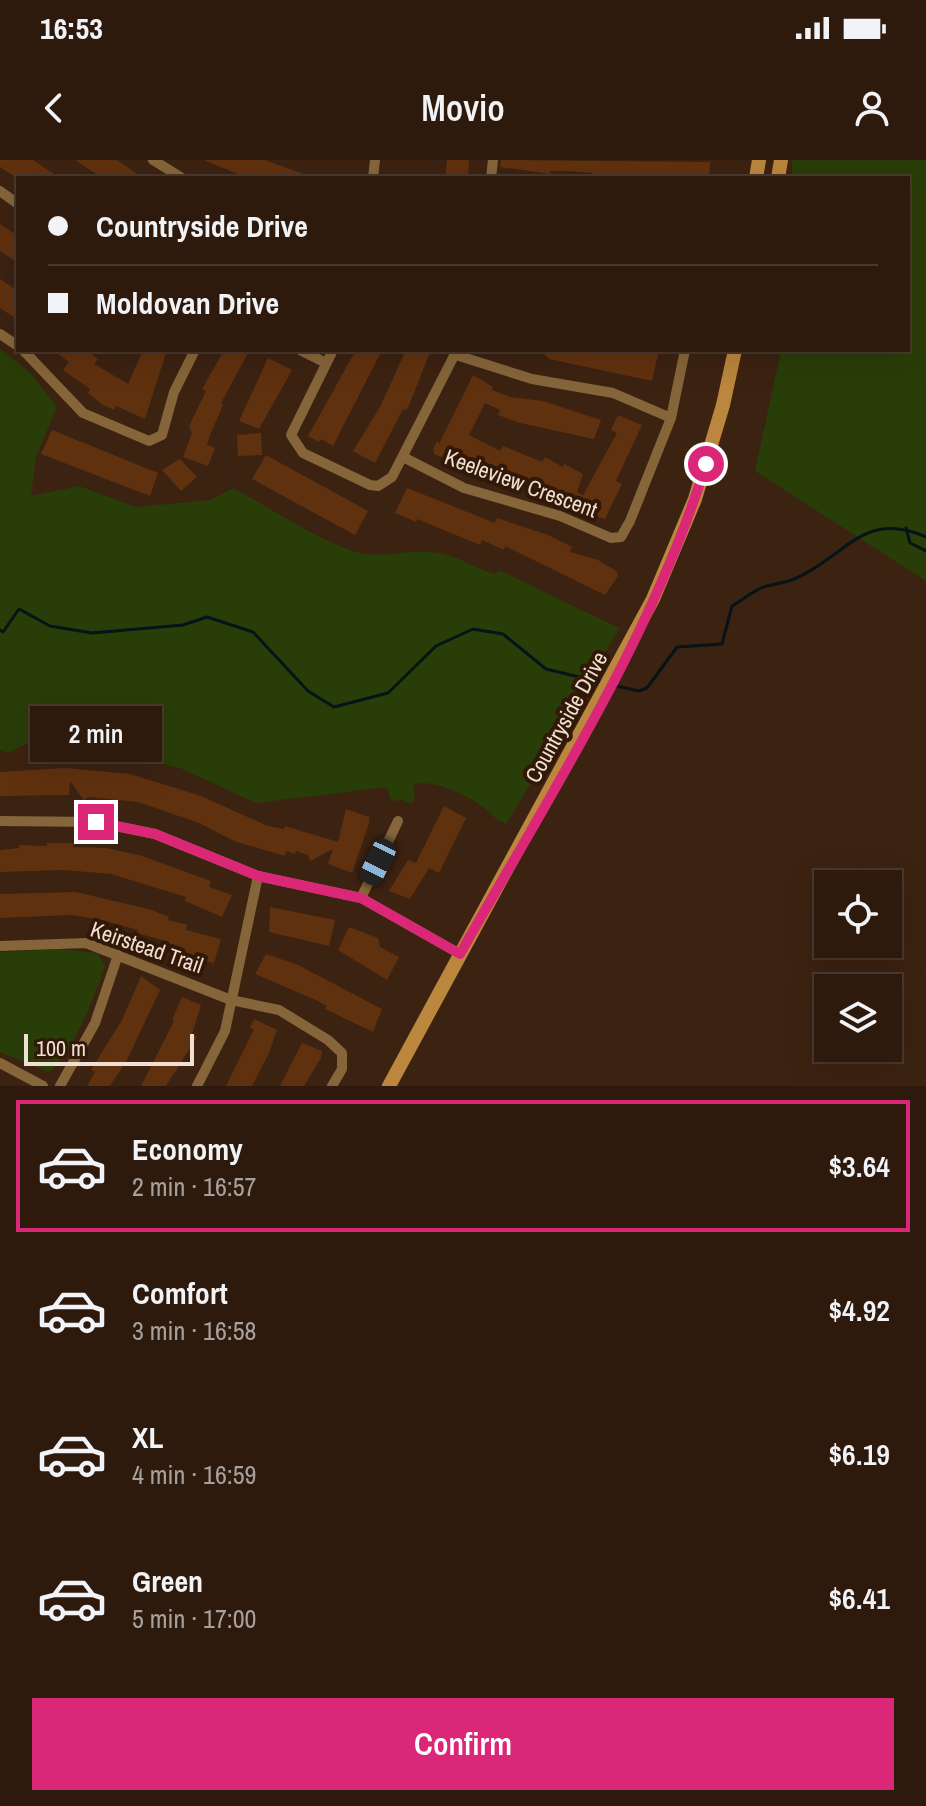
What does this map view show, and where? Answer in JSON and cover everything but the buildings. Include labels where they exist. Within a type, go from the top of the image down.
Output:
[{"type":"main road","name":"Countryside Drive","points":[[389,1086],[628,649],[695,499],[723,405],[735,352]]},
{"type":"street","points":[[153,160],[179,176]]},
{"type":"street","points":[[25,352],[83,413],[149,441],[162,435],[174,392],[194,352]]},
{"type":"street","points":[[304,352],[326,363]]},
{"type":"street","points":[[332,352],[291,435],[303,453],[370,485],[378,486],[392,477],[457,352],[532,379],[613,393],[671,418]]},
{"type":"street","name":"Keeleview Crescent","points":[[403,457],[464,488],[560,516],[611,538],[621,537],[671,418],[685,352]]},
{"type":"street","points":[[0,821],[96,822],[155,834],[258,876],[361,898],[460,954]]},
{"type":"street","points":[[361,898],[398,821]]},
{"type":"street","points":[[197,1086],[225,1031],[258,876]]},
{"type":"street","name":"Keirstead Trail","points":[[0,946],[86,943],[231,1000],[279,1010],[328,1040],[342,1053],[342,1069],[332,1086]]},
{"type":"street","points":[[60,1086],[95,1023],[118,955]]},
{"type":"street","points":[[0,1063],[43,1086]]},
{"type":"green space","points":[[792,160],[926,160],[926,581],[755,471],[781,352],[910,352],[910,176],[792,176]]},
{"type":"green space","points":[[0,349],[31,373],[57,407],[36,457],[31,496],[79,486],[136,507],[210,500],[233,488],[339,546],[373,555],[422,551],[449,555],[495,574],[501,571],[619,628],[564,729],[506,824],[465,796],[430,784],[413,784],[415,799],[411,804],[403,800],[391,801],[387,787],[256,803],[180,768],[42,736],[8,753],[0,750]]},
{"type":"green space","points":[[60,949],[97,953],[105,965],[73,1041],[65,1055],[48,1072],[0,1052],[0,952]]},
{"type":"waterway","points":[[906,528],[910,543],[926,551]]},
{"type":"waterway","points":[[612,685],[639,691],[647,688],[677,647],[722,644],[732,606],[760,589],[812,570],[870,532],[904,530],[926,537]]},
{"type":"waterway","points":[[0,630],[3,632],[19,609],[50,626],[92,633],[183,625],[207,617],[253,632],[308,691],[334,707],[388,693],[436,646],[473,629],[503,634],[546,669],[600,682]]},
{"type":"route","points":[[96,822],[155,834],[191,846],[258,876],[361,898],[460,954],[637,633],[674,551],[706,464]]}]
